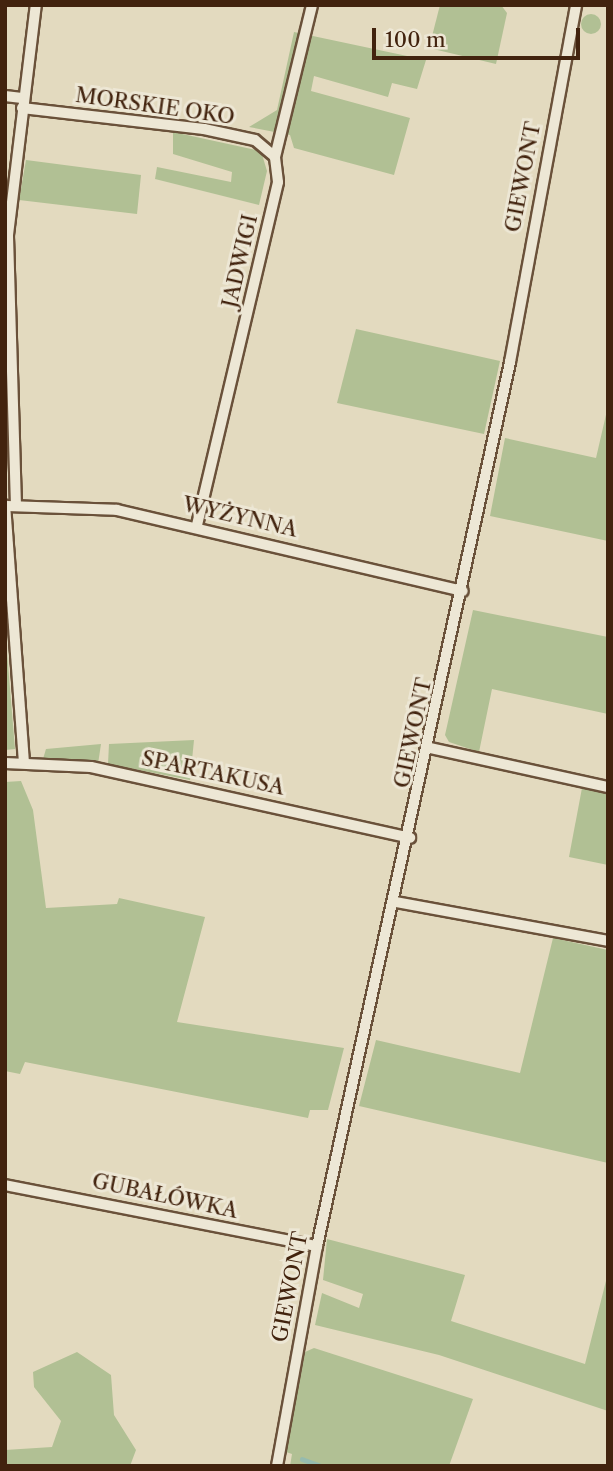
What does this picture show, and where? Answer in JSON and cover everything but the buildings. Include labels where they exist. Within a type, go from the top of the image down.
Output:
[{"type":"street","points":[[24,764],[10,506],[6,292],[22,103],[36,5]]},
{"type":"street","name":"JADWIGI","points":[[197,525],[278,182],[275,157],[312,5]]},
{"type":"street","name":"GIEWONT","points":[[277,1466],[317,1246],[396,902],[463,592],[576,5]]},
{"type":"street","name":"MORSKIE OKO","points":[[5,96],[22,103],[204,129],[255,140],[275,157]]},
{"type":"street","name":"WYŻYNNA","points":[[10,506],[117,510],[197,525],[463,592]]},
{"type":"street","points":[[430,748],[608,787]]},
{"type":"street","name":"SPARTAKUSA","points":[[5,763],[91,767],[410,838]]},
{"type":"street","points":[[396,902],[608,942]]},
{"type":"street","name":"GUBAŁÓWKA","points":[[5,1185],[317,1246]]},
{"type":"green space","points":[[440,5],[501,5],[507,13],[496,64],[429,48]]},
{"type":"green space","points":[[591,14],[598,17],[601,24],[598,31],[591,34],[584,31],[581,24],[584,17]]},
{"type":"green space","points":[[294,32],[426,60],[417,89],[392,83],[388,97],[314,76],[311,91],[410,118],[394,175],[294,148],[290,135],[249,127],[277,110]]},
{"type":"green space","points":[[173,132],[261,151],[267,171],[259,205],[155,179],[157,167],[231,182],[232,172],[173,154]]},
{"type":"green space","points":[[26,160],[141,175],[137,214],[19,200]]},
{"type":"green space","points":[[356,329],[500,361],[484,434],[337,403]]},
{"type":"green space","points":[[608,406],[608,541],[490,516],[505,438],[596,458]]},
{"type":"green space","points":[[473,610],[608,637],[608,714],[492,689],[479,752],[449,742],[445,735]]},
{"type":"green space","points":[[5,628],[15,749],[5,750]]},
{"type":"green space","points":[[194,740],[190,780],[108,764],[109,744]]},
{"type":"green space","points":[[101,744],[98,764],[43,759],[46,749]]},
{"type":"green space","points":[[21,781],[33,810],[46,908],[117,904],[119,898],[205,917],[177,1022],[344,1048],[328,1110],[310,1110],[308,1118],[25,1062],[20,1074],[5,1071],[5,782]]},
{"type":"green space","points":[[582,788],[608,794],[608,865],[569,857]]},
{"type":"green space","points":[[553,938],[608,950],[608,1163],[359,1106],[376,1040],[520,1073]]},
{"type":"green space","points":[[327,1239],[465,1275],[451,1321],[585,1364],[608,1273],[608,1411],[439,1355],[315,1325],[322,1293],[359,1308],[363,1294],[323,1280]]},
{"type":"green space","points":[[314,1348],[473,1399],[449,1466],[290,1466],[292,1454],[286,1452],[305,1352]]},
{"type":"green space","points":[[77,1352],[111,1375],[114,1415],[136,1450],[130,1466],[5,1466],[5,1450],[52,1447],[61,1421],[34,1387],[33,1372]]},
{"type":"waterway","points":[[302,1459],[321,1466]]}]
